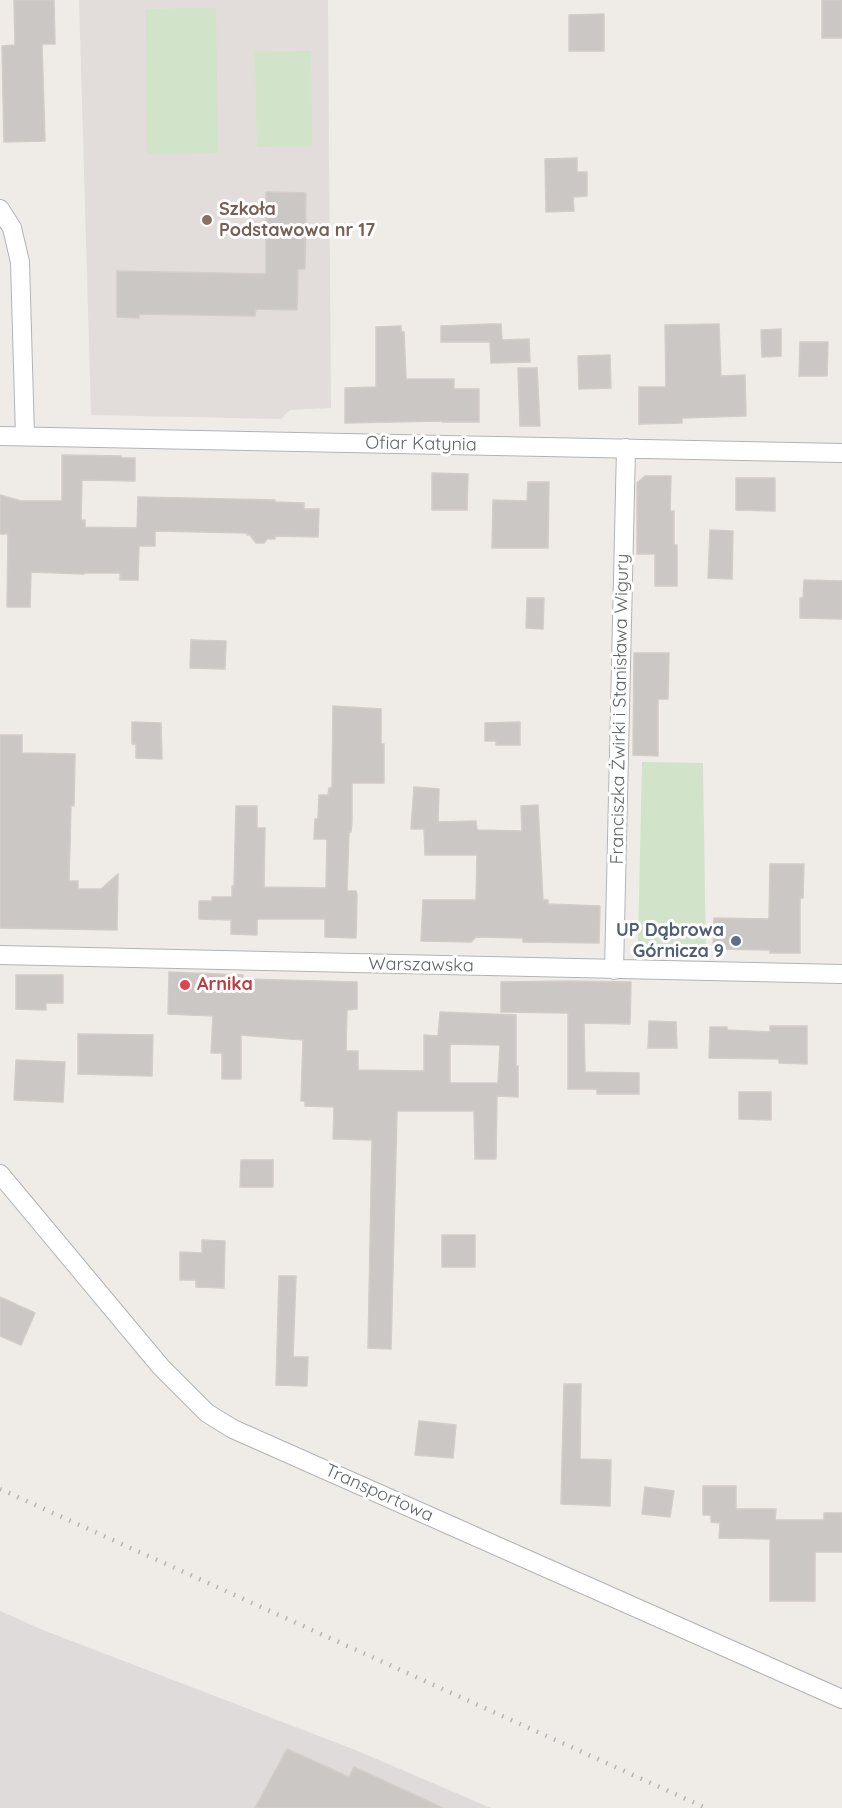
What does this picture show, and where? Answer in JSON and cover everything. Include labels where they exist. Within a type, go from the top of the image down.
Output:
[{"type":"street","points":[[0,209],[12,228],[8,250],[20,262],[26,436]]},
{"type":"street","name":"Ofiar Katynia","points":[[0,436],[842,453]]},
{"type":"street","name":"Franciszka Żwirki i Stanisława Wigury","points":[[614,970],[626,448]]},
{"type":"street","name":"Warszawska","points":[[0,955],[842,974]]},
{"type":"street","name":"Transportowa","points":[[0,1174],[161,1367],[207,1413],[233,1429],[842,1699]]},
{"type":"shaded area","name":"Szkoła Podstawowa nr 17","points":[[79,0],[328,0],[331,408],[290,410],[281,419],[91,415]]},
{"type":"shaded area","points":[[0,1611],[43,1630],[358,1751],[491,1808],[0,1808]]},
{"type":"green space","points":[[216,8],[218,153],[147,154],[146,9]]},
{"type":"green space","points":[[311,51],[312,146],[257,147],[255,52]]},
{"type":"green space","points":[[642,762],[703,763],[706,957],[645,957],[638,943]]},
{"type":"building","points":[[14,0],[54,0],[55,44],[42,44],[45,141],[4,142],[2,46],[15,45]]},
{"type":"building","points":[[822,0],[842,0],[842,38],[822,38]]},
{"type":"building","points":[[604,14],[604,51],[569,51],[569,15]]},
{"type":"building","points":[[577,158],[577,172],[587,172],[587,196],[573,197],[574,211],[546,212],[545,159]]},
{"type":"building","points":[[266,192],[306,193],[305,269],[298,269],[297,310],[256,309],[255,316],[139,314],[139,318],[117,317],[117,271],[266,274]]},
{"type":"building","points":[[501,324],[502,340],[529,339],[530,362],[491,363],[490,342],[441,342],[441,326]]},
{"type":"building","points":[[719,324],[721,376],[745,375],[746,416],[682,418],[682,423],[639,424],[639,387],[666,387],[665,325]]},
{"type":"building","points":[[401,326],[401,332],[404,332],[406,379],[454,379],[454,389],[479,389],[479,422],[345,423],[345,388],[376,387],[376,327]]},
{"type":"building","points":[[781,329],[781,356],[762,357],[761,330]]},
{"type":"building","points":[[800,342],[828,342],[827,376],[799,376]]},
{"type":"building","points":[[610,355],[611,388],[579,389],[578,356]]},
{"type":"building","points":[[518,368],[537,368],[540,426],[520,426]]},
{"type":"building","points":[[62,455],[135,458],[135,481],[82,480],[81,520],[85,520],[85,527],[137,528],[138,497],[275,500],[275,502],[304,503],[304,509],[319,509],[318,537],[275,536],[275,539],[256,543],[247,533],[155,531],[155,546],[139,546],[138,580],[120,580],[120,573],[31,572],[30,607],[7,607],[8,534],[0,534],[0,495],[21,501],[62,501]]},
{"type":"building","points":[[432,473],[468,474],[467,510],[432,510]]},
{"type":"building","points":[[645,476],[671,476],[670,511],[674,511],[677,586],[655,586],[655,554],[637,554],[637,483]]},
{"type":"building","points":[[736,478],[775,478],[775,511],[736,510]]},
{"type":"building","points":[[528,482],[549,482],[548,548],[492,548],[493,500],[527,501]]},
{"type":"building","points":[[710,530],[733,531],[732,579],[708,578]]},
{"type":"building","points":[[804,580],[842,581],[842,619],[800,618],[800,598],[803,598]]},
{"type":"building","points":[[527,598],[544,598],[543,629],[526,628]]},
{"type":"building","points":[[191,640],[226,641],[225,669],[190,668]]},
{"type":"building","points":[[634,653],[669,653],[668,699],[658,699],[658,756],[633,755]]},
{"type":"building","points":[[333,706],[381,709],[384,783],[352,783],[347,891],[356,891],[357,895],[356,938],[325,937],[325,919],[257,919],[257,935],[231,934],[231,920],[199,919],[199,901],[212,901],[212,897],[232,897],[236,806],[257,806],[257,828],[265,828],[264,887],[326,888],[327,839],[314,839],[319,795],[328,795],[329,788],[332,788]]},
{"type":"building","points":[[132,722],[161,723],[162,759],[136,758],[136,744],[132,744]]},
{"type":"building","points":[[520,722],[520,745],[496,745],[496,741],[485,741],[485,723]]},
{"type":"building","points":[[0,735],[22,735],[22,753],[75,754],[69,881],[78,881],[78,889],[101,889],[118,874],[117,930],[0,928]]},
{"type":"building","points":[[414,787],[439,789],[438,822],[476,821],[477,830],[522,831],[521,806],[538,805],[543,900],[548,900],[548,904],[600,906],[599,943],[523,942],[523,938],[476,937],[471,942],[421,941],[423,900],[476,900],[477,855],[425,855],[424,829],[411,829]]},
{"type":"building","points":[[770,864],[804,864],[803,898],[800,898],[800,953],[713,949],[714,918],[769,919]]},
{"type":"building","points":[[169,972],[243,975],[243,979],[357,982],[357,1009],[347,1010],[346,1051],[358,1051],[358,1070],[424,1071],[424,1035],[438,1036],[440,1012],[516,1015],[518,1097],[497,1096],[496,1159],[475,1159],[474,1111],[397,1111],[391,1349],[368,1348],[372,1140],[333,1139],[334,1107],[305,1106],[305,1101],[301,1101],[303,1040],[241,1035],[241,1079],[222,1079],[222,1053],[211,1053],[213,1016],[168,1014]],"holes":[[[450,1044],[500,1045],[498,1083],[450,1083]]]},
{"type":"building","points":[[16,975],[63,975],[63,1003],[46,1003],[46,1010],[16,1009]]},
{"type":"building","points":[[501,982],[631,982],[630,1024],[584,1023],[585,1072],[639,1073],[639,1094],[597,1094],[597,1089],[568,1089],[568,1013],[501,1012]]},
{"type":"building","points":[[649,1021],[676,1022],[677,1048],[648,1048]]},
{"type":"building","points":[[770,1026],[807,1026],[807,1064],[779,1063],[779,1059],[709,1058],[710,1027],[770,1032]]},
{"type":"building","points":[[78,1034],[153,1035],[152,1076],[78,1074]]},
{"type":"building","points":[[16,1060],[65,1062],[63,1102],[14,1100]]},
{"type":"building","points":[[739,1092],[771,1092],[771,1120],[739,1119]]},
{"type":"building","points":[[241,1160],[273,1160],[273,1187],[240,1187]]},
{"type":"building","points":[[442,1235],[475,1235],[475,1267],[442,1267]]},
{"type":"building","points":[[202,1240],[225,1241],[224,1288],[196,1287],[196,1280],[180,1280],[180,1252],[202,1253]]},
{"type":"building","points":[[279,1276],[296,1276],[293,1357],[308,1357],[307,1386],[276,1385]]},
{"type":"building","points":[[0,1297],[35,1313],[21,1345],[0,1336]]},
{"type":"building","points":[[564,1384],[581,1384],[580,1459],[611,1460],[610,1506],[561,1504]]},
{"type":"building","points":[[419,1421],[456,1425],[453,1458],[415,1455]]},
{"type":"building","points":[[703,1486],[736,1486],[736,1509],[776,1509],[775,1520],[824,1520],[824,1513],[842,1513],[842,1552],[815,1552],[815,1601],[770,1601],[770,1539],[719,1538],[720,1523],[711,1522],[711,1515],[703,1515]]},
{"type":"building","points":[[645,1487],[674,1491],[670,1517],[642,1514]]},
{"type":"building","points":[[287,1749],[349,1777],[354,1767],[443,1808],[255,1808]]},
{"type":"railway","points":[[0,1489],[706,1808]]},
{"type":"place","name":"Szkoła Podstawowa nr 17","points":[[207,220]]},
{"type":"place","name":"UP Dąbrowa Górnicza 9","points":[[736,941]]},
{"type":"place","name":"Arnika","points":[[185,985]]}]
